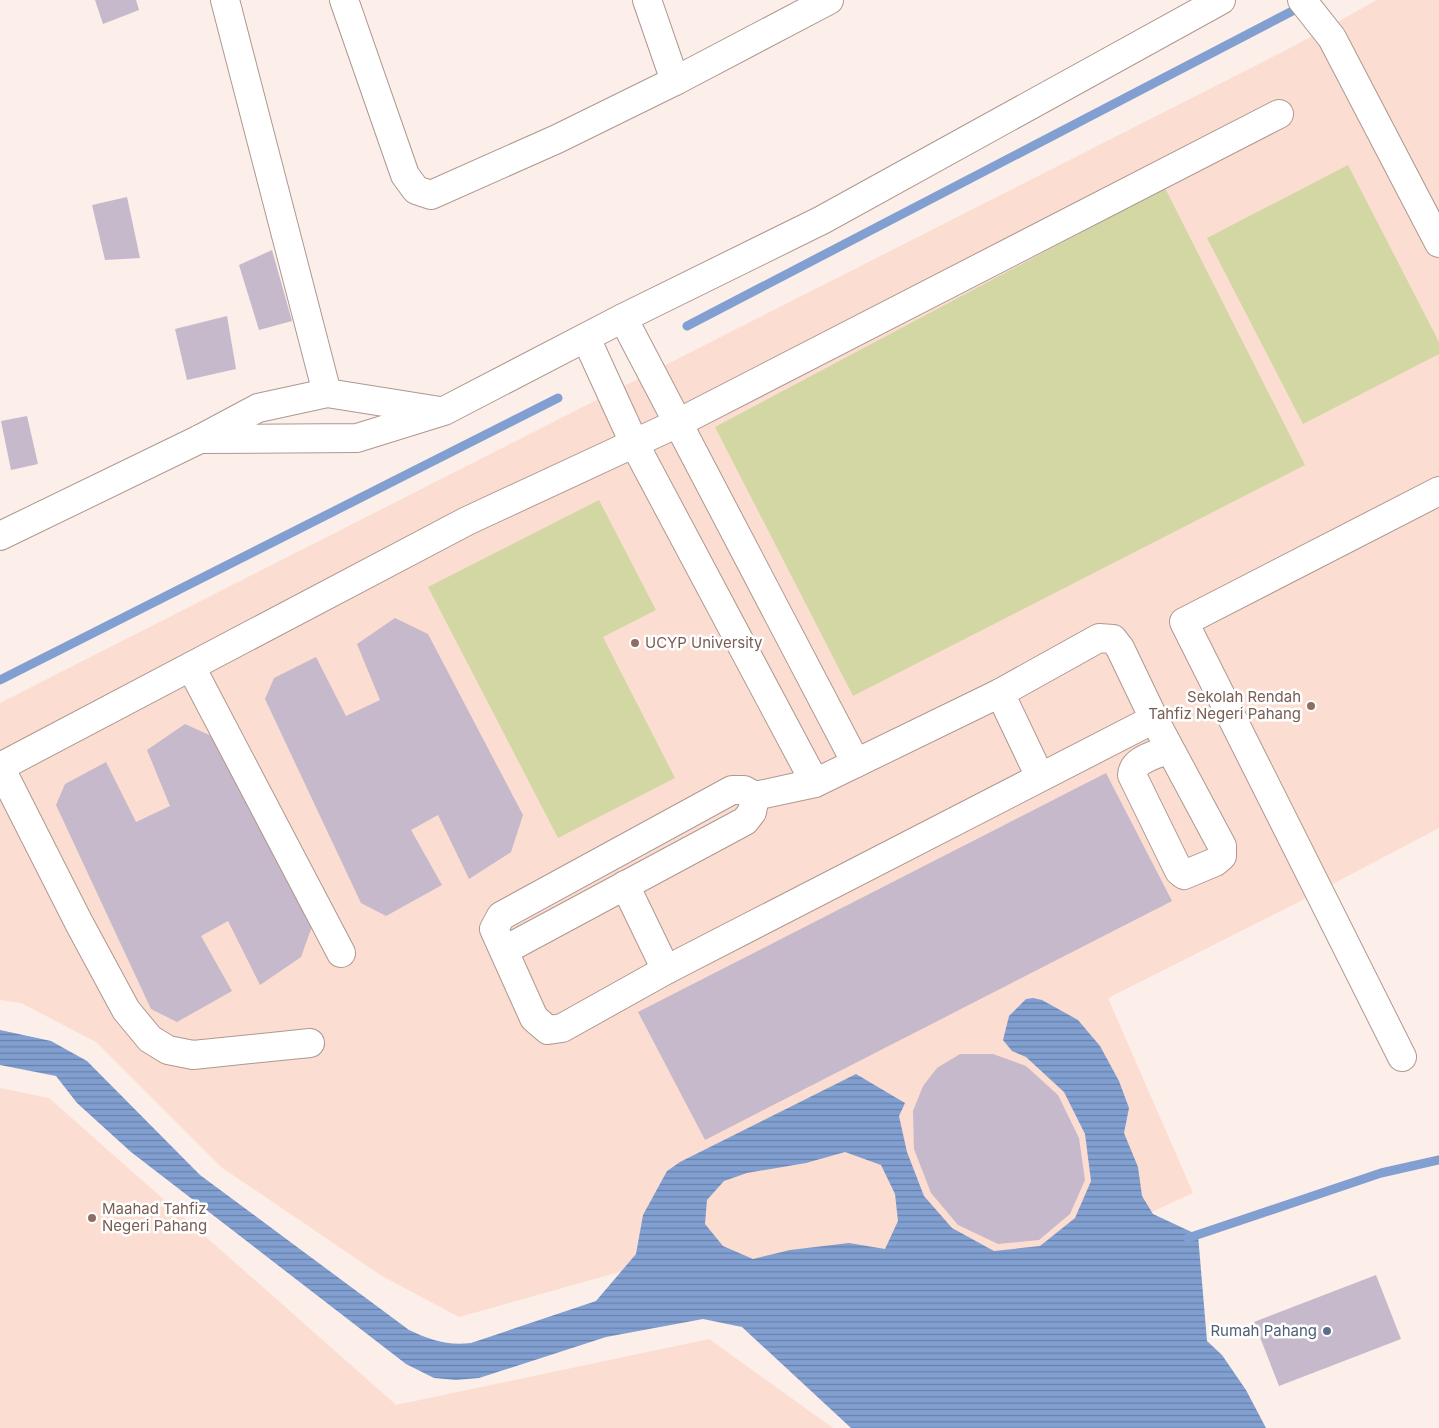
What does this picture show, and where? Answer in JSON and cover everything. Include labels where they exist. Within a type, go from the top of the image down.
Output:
[{"type":"street","points":[[225,0],[328,392]]},
{"type":"street","points":[[344,0],[405,175],[416,190],[432,195],[557,139],[675,82],[829,0]]},
{"type":"street","points":[[647,0],[675,82]]},
{"type":"street","points":[[200,440],[357,438],[444,412],[623,318],[822,220],[1220,0]]},
{"type":"street","points":[[1302,0],[1332,38],[1439,243]]},
{"type":"street","points":[[310,1043],[192,1055],[168,1050],[150,1039],[126,1010],[79,923],[0,767],[467,521],[678,423],[1279,114]]},
{"type":"street","points":[[623,318],[856,763]]},
{"type":"street","points":[[586,338],[634,443],[815,783]]},
{"type":"street","points":[[0,536],[200,440],[258,408],[328,392],[444,412]]},
{"type":"street","points":[[1402,1057],[1184,622],[1439,491]]},
{"type":"street","points":[[1154,719],[666,970],[562,1028],[548,1030],[534,1018],[505,950],[494,930],[501,916],[732,790],[744,790],[755,796],[815,783],[1000,693],[1099,638],[1113,639],[1120,648],[1169,749]]},
{"type":"street","points":[[191,667],[342,953]]},
{"type":"street","points":[[1000,693],[1040,777]]},
{"type":"street","points":[[505,950],[745,821],[752,812],[755,796]]},
{"type":"street","points":[[625,886],[666,970]]},
{"type":"shaded area","name":"UCYP University","points":[[1377,0],[1439,0],[1439,828],[1285,909],[1108,998],[1193,1193],[990,1286],[680,1255],[459,1317],[382,1276],[221,1167],[96,1042],[21,1003],[0,1000],[0,703],[1296,45]]},
{"type":"shaded area","name":"Maahad Tahfiz Negeri Pahang","points":[[0,1088],[49,1098],[396,1405],[709,1339],[833,1428],[0,1428]]},
{"type":"green space","points":[[1348,165],[1439,342],[1439,354],[1303,424],[1207,238]]},
{"type":"green space","points":[[1165,188],[1305,465],[853,696],[715,427]]},
{"type":"green space","points":[[599,500],[656,610],[603,637],[675,778],[558,838],[428,587]]},
{"type":"water","points":[[1026,999],[1042,1000],[1078,1020],[1100,1046],[1119,1081],[1129,1108],[1124,1133],[1138,1167],[1142,1196],[1153,1214],[1198,1235],[1207,1341],[1222,1355],[1246,1390],[1266,1428],[851,1428],[742,1327],[703,1319],[606,1337],[479,1378],[456,1380],[434,1378],[406,1364],[131,1152],[77,1103],[56,1076],[0,1065],[0,1030],[51,1041],[87,1061],[200,1175],[409,1330],[439,1341],[462,1344],[471,1343],[596,1301],[636,1254],[643,1215],[667,1171],[680,1162],[856,1074],[905,1103],[899,1116],[907,1152],[924,1196],[952,1228],[994,1251],[1040,1246],[1075,1218],[1091,1181],[1085,1134],[1064,1092],[1026,1057],[1012,1051],[1003,1040],[1009,1016]],"holes":[[[845,1152],[881,1165],[895,1194],[898,1221],[885,1249],[849,1243],[790,1250],[753,1259],[723,1246],[705,1224],[707,1200],[724,1181],[747,1173],[806,1163]]]},
{"type":"building","points":[[95,0],[136,0],[139,10],[103,24]]},
{"type":"building","points":[[127,197],[140,258],[105,260],[92,205]]},
{"type":"building","points":[[272,250],[292,321],[259,330],[239,265]]},
{"type":"building","points":[[227,316],[236,369],[187,380],[175,329]]},
{"type":"building","points":[[27,416],[38,464],[11,470],[1,421]]},
{"type":"building","points":[[395,618],[428,634],[523,815],[511,852],[469,879],[438,815],[411,830],[442,885],[386,916],[361,903],[265,699],[274,678],[316,657],[346,716],[380,700],[357,644]]},
{"type":"building","points":[[185,724],[218,739],[314,921],[301,957],[260,985],[228,921],[201,936],[232,991],[177,1022],[151,1009],[56,805],[65,784],[106,762],[136,822],[170,806],[147,750]]},
{"type":"building","points":[[1106,773],[1172,901],[705,1140],[638,1012]]},
{"type":"building","points":[[960,1054],[993,1054],[1026,1066],[1058,1095],[1079,1138],[1085,1180],[1070,1214],[1039,1240],[998,1244],[958,1225],[931,1193],[914,1149],[913,1111],[923,1086],[937,1068]]},
{"type":"building","name":"Rumah Pahang","points":[[1376,1275],[1401,1339],[1279,1386],[1254,1322]]},
{"type":"waterway","points":[[687,326],[1302,6]]},
{"type":"waterway","points":[[0,680],[558,398]]},
{"type":"waterway","points":[[1188,1238],[1381,1173],[1439,1160]]},
{"type":"place","name":"UCYP University","points":[[635,643]]},
{"type":"place","name":"Sekolah Rendah Tahfiz Negeri Pahang","points":[[1311,706]]},
{"type":"place","name":"Maahad Tahfiz Negeri Pahang","points":[[92,1218]]},
{"type":"place","name":"Rumah Pahang","points":[[1327,1331]]}]
